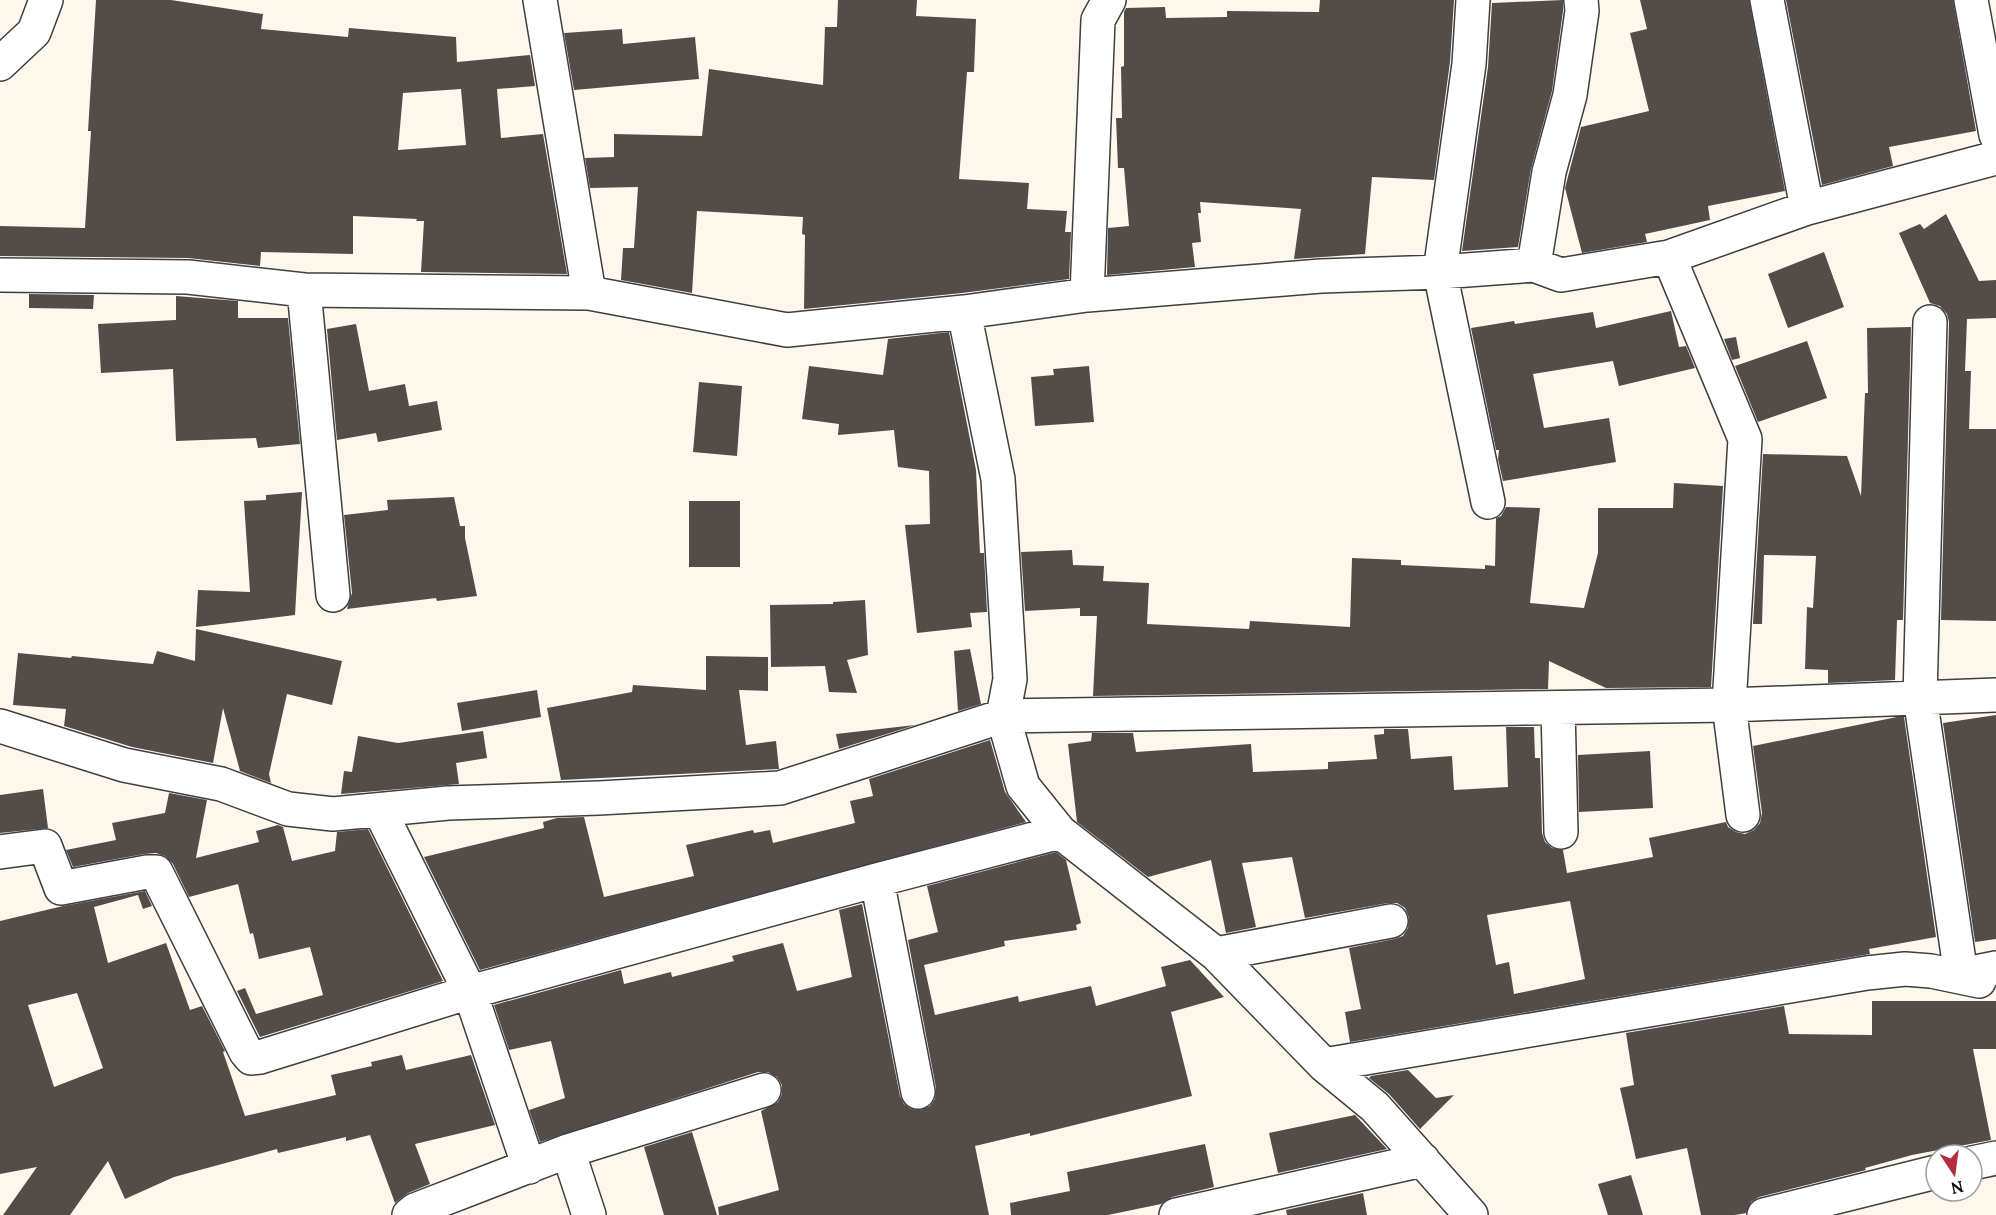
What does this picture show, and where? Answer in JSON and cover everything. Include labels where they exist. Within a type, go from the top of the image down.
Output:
[{"type":"street","points":[[0,64],[34,32],[46,0]]},
{"type":"street","points":[[540,0],[589,293]]},
{"type":"street","points":[[1087,295],[1098,20],[1109,0]]},
{"type":"street","points":[[1473,0],[1470,64],[1440,272],[1488,502]]},
{"type":"street","points":[[1534,265],[1549,172],[1570,95],[1582,11],[1581,0]]},
{"type":"street","points":[[1767,0],[1807,208]]},
{"type":"street","points":[[1971,0],[1996,135]]},
{"type":"street","points":[[0,275],[188,277],[304,291],[589,293],[787,330],[964,312],[1087,295],[1321,276],[1440,272],[1534,265],[1561,275],[1669,257],[1807,208],[1996,158]]},
{"type":"street","points":[[1669,257],[1744,439],[1729,705],[1743,815]]},
{"type":"street","points":[[304,291],[333,595]]},
{"type":"street","points":[[964,312],[998,479],[1010,679],[1003,716],[1023,786],[1060,832],[1216,954],[1324,1065],[1375,1107],[1471,1215]]},
{"type":"street","points":[[1930,322],[1920,697],[1961,975],[1996,968]]},
{"type":"street","points":[[0,726],[124,765],[221,784],[288,809],[333,814],[448,803],[599,798],[780,788],[1003,716],[1729,705],[1996,695]]},
{"type":"street","points":[[1558,708],[1561,832]]},
{"type":"street","points":[[380,811],[470,992],[529,1167]]},
{"type":"street","points":[[0,852],[45,846],[61,888],[156,872],[251,1058],[470,992],[1060,832]]},
{"type":"street","points":[[877,880],[918,1092]]},
{"type":"street","points":[[1216,954],[1391,921]]},
{"type":"street","points":[[1324,1065],[1867,973],[1905,969],[1931,971],[1974,981],[1996,983]]},
{"type":"street","points":[[409,1215],[415,1210],[568,1151],[764,1090]]},
{"type":"street","points":[[568,1151],[589,1215]]},
{"type":"street","points":[[1176,1215],[1423,1160]]},
{"type":"street","points":[[1764,1215],[1924,1175]]},
{"type":"building","points":[[96,0],[171,0],[263,14],[261,29],[348,37],[349,28],[456,37],[457,62],[530,55],[535,86],[497,89],[501,138],[543,134],[567,274],[421,272],[424,221],[353,216],[353,254],[261,252],[260,266],[188,258],[0,256],[0,226],[85,228],[91,131],[88,131]],"holes":[[[461,89],[466,145],[398,150],[403,93]]]},
{"type":"building","points":[[838,0],[917,0],[916,16],[976,19],[974,72],[967,72],[959,179],[1029,183],[1027,209],[1067,211],[1065,232],[1071,232],[1069,279],[962,293],[804,309],[805,235],[802,234],[803,217],[697,211],[692,293],[621,280],[623,248],[634,248],[638,187],[590,188],[585,158],[614,157],[614,134],[702,136],[709,69],[823,85],[825,27],[837,27]]},
{"type":"building","points":[[1320,0],[1454,0],[1450,62],[1434,180],[1372,177],[1365,254],[1294,259],[1301,209],[1200,202],[1201,213],[1198,213],[1201,242],[1192,243],[1195,267],[1107,275],[1108,228],[1129,226],[1124,168],[1118,168],[1116,118],[1122,118],[1121,67],[1124,66],[1124,12],[1126,8],[1165,7],[1166,18],[1227,17],[1227,11],[1319,12]]},
{"type":"building","points":[[1563,0],[1552,91],[1531,169],[1518,247],[1462,251],[1488,67],[1492,3]]},
{"type":"building","points":[[1640,0],[1749,0],[1785,191],[1708,206],[1710,220],[1645,234],[1647,242],[1582,253],[1565,188],[1581,127],[1649,111],[1630,33],[1647,29]]},
{"type":"building","points":[[1786,0],[1953,0],[1976,131],[1889,147],[1893,166],[1822,185]]},
{"type":"building","points":[[622,29],[623,44],[695,37],[699,79],[574,90],[564,33]]},
{"type":"building","points":[[1946,214],[1979,281],[1996,280],[1996,318],[1967,319],[1965,371],[1971,371],[1969,429],[1996,429],[1996,621],[1941,620],[1949,322],[1947,314],[1940,306],[1930,303],[1899,233],[1920,224],[1924,229]]},
{"type":"building","points":[[1824,252],[1844,307],[1788,328],[1768,274]]},
{"type":"building","points":[[29,294],[94,295],[93,309],[29,308]]},
{"type":"building","points":[[176,296],[238,301],[238,318],[288,318],[300,444],[258,448],[256,438],[176,441],[173,369],[101,373],[98,324],[176,320]]},
{"type":"building","points":[[1671,311],[1679,347],[1686,346],[1695,368],[1619,386],[1613,361],[1533,374],[1544,428],[1609,418],[1616,462],[1503,481],[1498,459],[1499,450],[1496,450],[1471,328],[1593,312],[1596,328]]},
{"type":"building","points":[[356,324],[369,391],[405,384],[409,406],[437,401],[442,430],[378,442],[376,433],[337,440],[327,329]]},
{"type":"building","points":[[1911,327],[1903,620],[1897,620],[1895,680],[1828,683],[1828,670],[1805,669],[1807,607],[1813,608],[1816,556],[1764,555],[1762,624],[1753,624],[1763,454],[1847,456],[1861,496],[1865,393],[1868,393],[1867,328]]},
{"type":"building","points":[[949,332],[976,470],[980,553],[984,553],[987,612],[970,613],[972,627],[917,633],[905,525],[930,524],[929,471],[898,467],[894,430],[838,435],[839,424],[802,419],[809,366],[883,375],[888,339]]},
{"type":"building","points":[[1736,337],[1740,358],[1732,360],[1724,339]]},
{"type":"building","points":[[1807,341],[1827,398],[1758,422],[1735,366]]},
{"type":"building","points":[[1089,366],[1094,422],[1035,426],[1031,377],[1054,375],[1053,369]]},
{"type":"building","points":[[699,382],[742,386],[737,456],[693,452]]},
{"type":"building","points":[[1674,483],[1723,486],[1711,687],[1606,688],[1549,661],[1548,689],[1093,696],[1097,616],[1080,616],[1080,608],[1025,611],[1021,552],[1072,550],[1073,565],[1104,566],[1103,581],[1149,583],[1147,624],[1249,629],[1250,621],[1350,627],[1352,558],[1401,560],[1401,565],[1485,569],[1485,565],[1495,566],[1496,518],[1501,516],[1506,507],[1540,508],[1530,603],[1584,608],[1598,553],[1598,508],[1673,508]]},
{"type":"building","points":[[302,492],[295,615],[196,627],[198,590],[250,592],[244,501],[266,500],[266,495]]},
{"type":"building","points":[[454,497],[460,526],[465,526],[465,538],[477,596],[437,601],[436,598],[347,609],[352,593],[344,515],[388,510],[387,500]]},
{"type":"building","points":[[689,501],[740,501],[740,567],[689,567]]},
{"type":"building","points":[[865,600],[868,655],[847,660],[857,693],[829,692],[825,666],[771,667],[770,605],[833,604],[833,602]]},
{"type":"building","points":[[196,629],[342,661],[332,705],[287,694],[269,774],[271,783],[240,771],[223,708],[213,763],[132,747],[64,726],[66,709],[13,705],[18,653],[153,664],[157,651],[195,661]]},
{"type":"building","points":[[970,649],[981,704],[958,711],[954,651]]},
{"type":"building","points":[[706,656],[768,657],[768,691],[739,690],[746,745],[776,741],[779,769],[561,780],[547,708],[632,692],[633,685],[706,690]]},
{"type":"building","points":[[537,690],[541,717],[462,731],[457,703]]},
{"type":"building","points":[[1996,715],[1996,939],[1975,942],[1943,723]]},
{"type":"building","points":[[1904,717],[1936,937],[1869,949],[1870,954],[1350,1042],[1345,1012],[1361,1009],[1349,948],[1403,936],[1408,928],[1409,918],[1405,908],[1397,903],[1388,903],[1305,918],[1292,857],[1242,863],[1256,927],[1226,933],[1211,860],[1148,877],[1077,822],[1068,744],[1091,741],[1092,733],[1133,733],[1136,752],[1251,744],[1253,772],[1328,769],[1328,762],[1377,759],[1374,735],[1384,734],[1384,729],[1408,729],[1411,759],[1452,756],[1454,790],[1508,787],[1506,727],[1534,727],[1535,758],[1540,758],[1542,833],[1545,842],[1552,848],[1563,850],[1567,873],[1653,857],[1649,838],[1726,822],[1728,827],[1736,832],[1745,834],[1754,830],[1760,823],[1762,813],[1753,746]],"holes":[[[1570,901],[1585,979],[1514,994],[1509,962],[1496,965],[1487,915]]]},
{"type":"building","points":[[915,725],[839,749],[836,734]]},
{"type":"building","points":[[483,731],[487,758],[456,763],[459,784],[341,794],[344,771],[352,772],[358,736],[398,743]]},
{"type":"building","points":[[990,740],[1005,792],[1026,822],[480,970],[424,857],[544,828],[543,822],[557,818],[584,817],[604,897],[694,876],[686,845],[753,830],[754,833],[770,830],[773,843],[855,823],[850,801],[873,796],[869,779]]},
{"type":"building","points":[[1650,751],[1653,808],[1579,812],[1578,755]]},
{"type":"building","points":[[43,789],[48,828],[0,833],[0,795]]},
{"type":"building","points":[[169,793],[207,800],[196,858],[259,842],[256,831],[278,825],[283,827],[292,861],[335,851],[337,832],[368,829],[443,981],[260,1037],[237,991],[245,988],[256,1014],[323,995],[310,947],[259,959],[253,933],[250,934],[238,884],[189,897],[173,864],[165,856],[156,853],[144,854],[73,867],[66,850],[116,840],[112,823],[165,813]]},
{"type":"building","points":[[1056,852],[1066,860],[1081,923],[1076,925],[1077,930],[1004,941],[1005,946],[924,965],[935,1015],[1018,996],[1019,1002],[1091,986],[1096,1006],[1166,986],[1161,967],[1190,960],[1224,997],[1171,1012],[1192,1096],[1030,1136],[1030,1133],[975,1146],[989,1215],[719,1215],[718,1207],[779,1190],[761,1111],[778,1102],[782,1094],[782,1085],[777,1077],[768,1072],[758,1072],[540,1142],[529,1110],[565,1098],[551,1041],[509,1050],[494,1005],[621,970],[624,984],[671,972],[672,977],[734,961],[732,956],[783,943],[797,991],[852,977],[839,910],[862,904],[900,1096],[904,1104],[911,1109],[921,1110],[930,1106],[935,1099],[936,1088],[908,940],[938,932],[927,886]]},
{"type":"building","points":[[145,891],[152,906],[143,909],[138,895],[94,907],[108,963],[166,943],[190,1010],[202,1006],[225,1051],[223,1052],[245,1116],[336,1095],[331,1075],[372,1066],[371,1062],[402,1055],[406,1070],[471,1055],[495,1125],[415,1144],[430,1184],[408,1193],[395,1203],[370,1135],[346,1141],[346,1137],[278,1153],[277,1149],[174,1177],[125,1199],[108,1161],[70,1215],[3,1215],[37,1167],[0,1174],[0,921],[63,906]],"holes":[[[77,993],[103,1068],[54,1087],[28,1005]]]},
{"type":"building","points":[[1872,1001],[1996,1001],[1996,1049],[1973,1049],[1991,1140],[1975,1143],[1924,1143],[1924,1153],[1759,1197],[1751,1202],[1746,1213],[1735,1215],[1701,1215],[1687,1148],[1636,1159],[1620,1088],[1634,1085],[1626,1033],[1784,1006],[1789,1034],[1872,1035]]},
{"type":"building","points":[[1408,1070],[1436,1098],[1454,1095],[1420,1129],[1389,1094],[1369,1078]]},
{"type":"building","points":[[1355,1115],[1387,1149],[1278,1173],[1269,1133]]},
{"type":"building","points":[[692,1132],[717,1215],[664,1215],[644,1147]]},
{"type":"building","points":[[1205,1144],[1214,1187],[1172,1197],[1161,1204],[1108,1215],[1011,1215],[1010,1203],[1070,1191],[1067,1172]]},
{"type":"building","points":[[1631,1175],[1643,1215],[1608,1215],[1598,1184]]},
{"type":"building","points":[[1363,1193],[1367,1215],[1287,1215],[1286,1210]]}]
